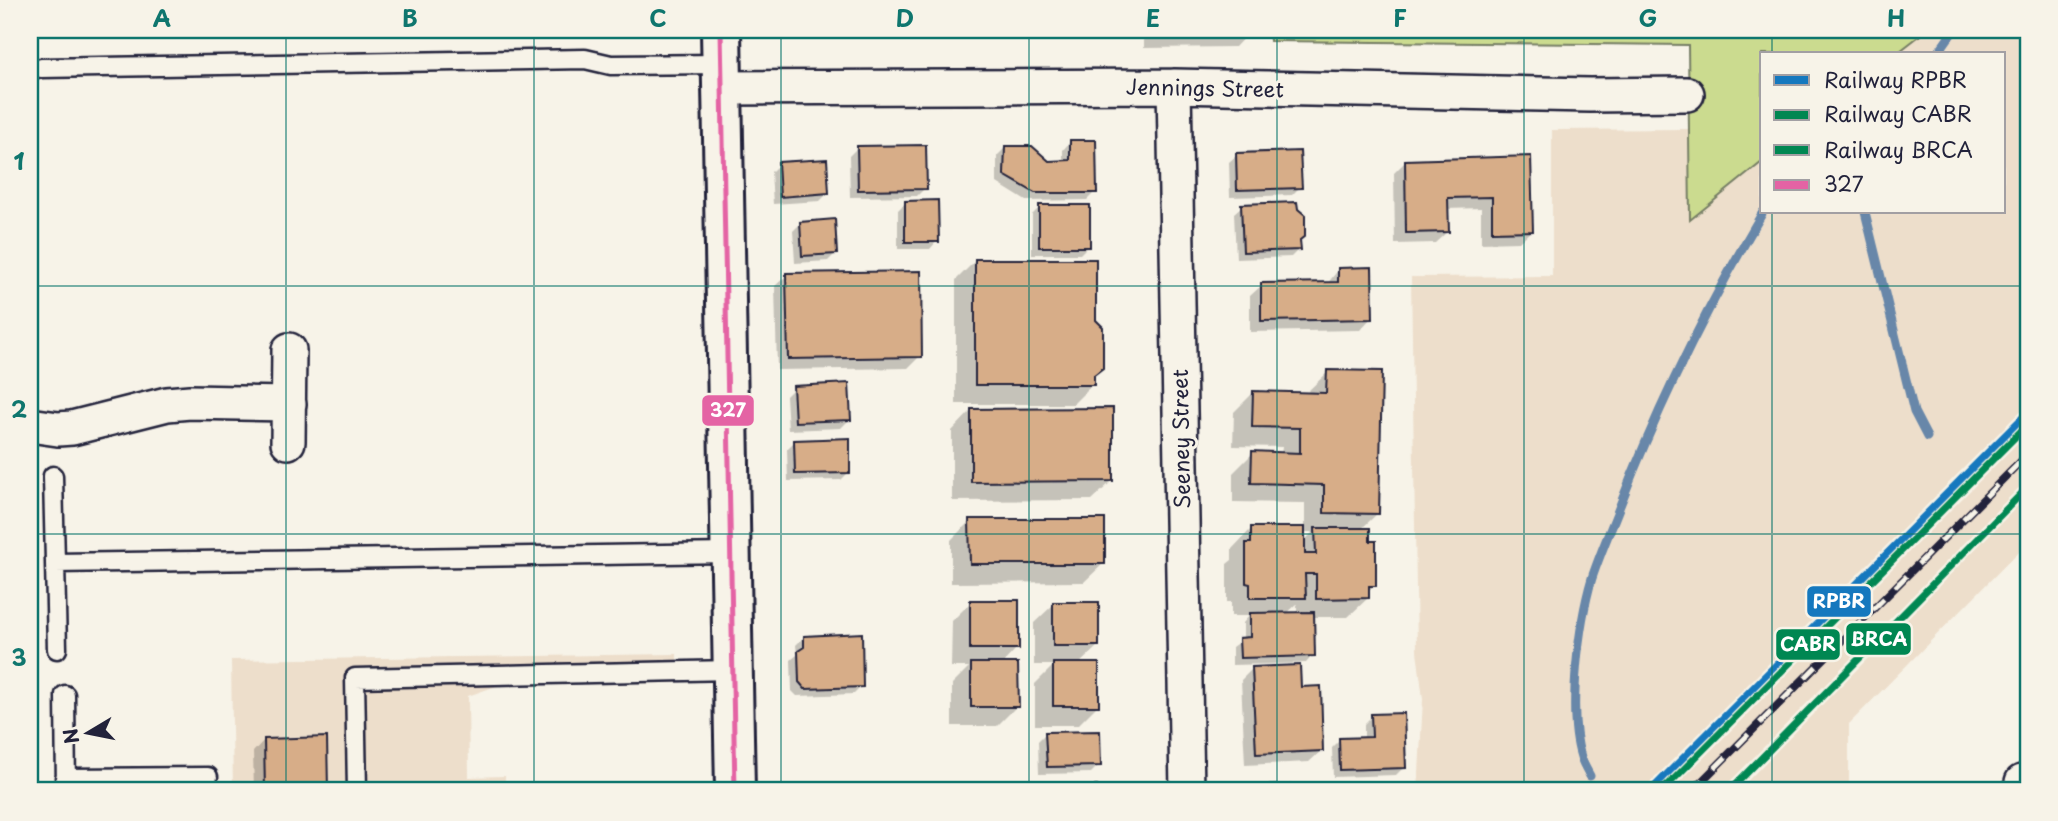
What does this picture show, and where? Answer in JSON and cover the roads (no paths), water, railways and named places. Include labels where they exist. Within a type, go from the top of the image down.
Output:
[{"type":"main road","points":[[722,61],[735,791]]},
{"type":"street","name":"Jennings Street","points":[[722,61],[1174,86],[1687,94]]},
{"type":"street","name":"Seeney Street","points":[[1174,86],[1187,791]]},
{"type":"street","points":[[288,442],[289,350]]},
{"type":"street","points":[[30,425],[72,428],[144,408],[190,402],[289,404]]},
{"type":"lane","points":[[41,68],[585,59],[611,65],[722,61]]},
{"type":"lane","points":[[53,476],[57,649]]},
{"type":"lane","points":[[55,563],[730,553]]},
{"type":"lane","points":[[357,791],[355,678],[732,670]]},
{"type":"lane","points":[[65,695],[66,784],[208,777]]},
{"type":"waterway","points":[[1938,52],[1954,30]]},
{"type":"waterway","points":[[1590,776],[1582,760],[1577,738],[1575,693],[1579,642],[1592,578],[1667,395],[1722,284],[1762,214]]},
{"type":"waterway","points":[[1865,214],[1914,412],[1927,437]]},
{"type":"railway","points":[[1692,791],[2028,454]]},
{"type":"rail line","name":"RPBR","points":[[1650,791],[2028,412]]},
{"type":"rail line","name":"CABR","points":[[1662,791],[2028,424]]},
{"type":"rail line","name":"BRCA","points":[[1729,791],[2028,487]]}]
